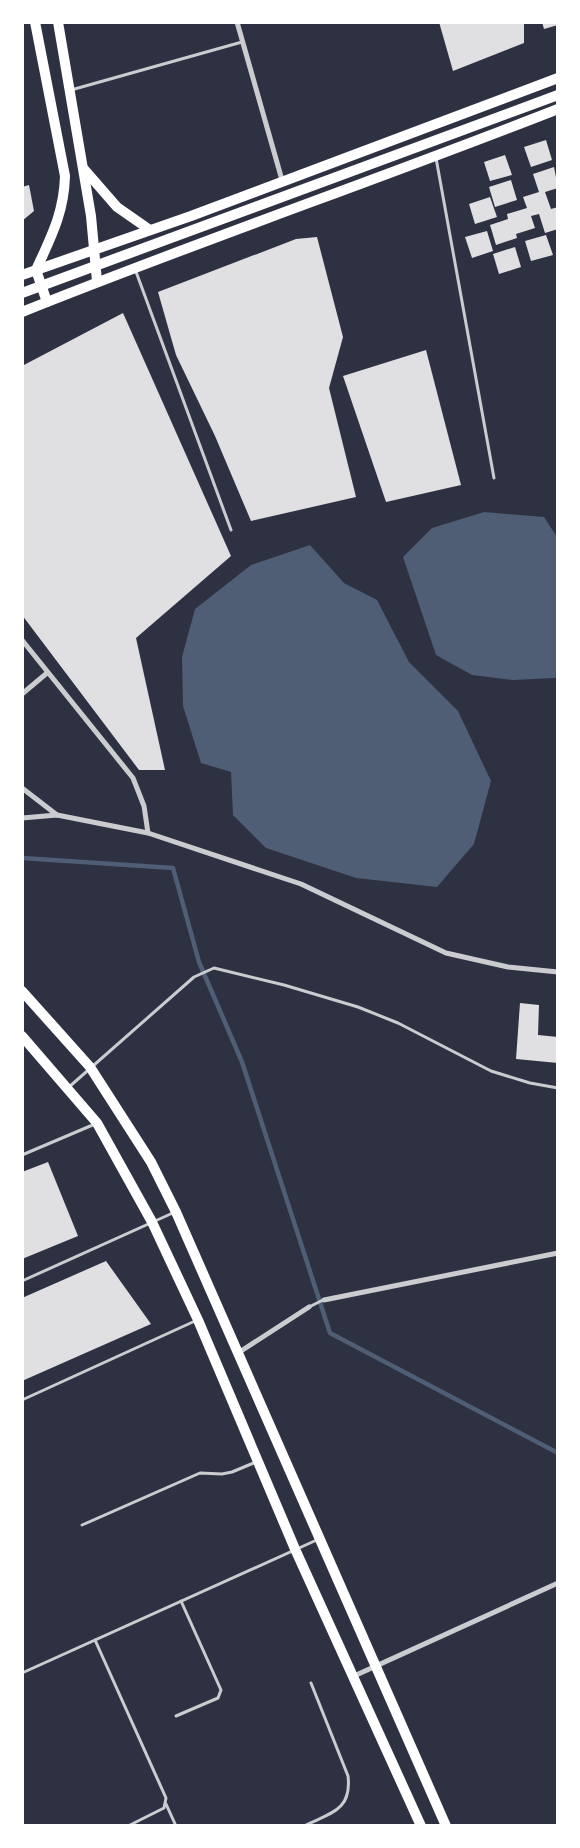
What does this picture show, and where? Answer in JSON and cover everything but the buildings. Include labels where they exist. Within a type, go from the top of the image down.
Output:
[{"type":"main road","points":[[35,22],[65,176],[64,199],[59,218],[36,270],[47,302]]},
{"type":"main road","points":[[58,22],[91,216],[97,281]]},
{"type":"main road","points":[[22,275],[150,230],[558,78]]},
{"type":"main road","points":[[22,293],[558,95]]},
{"type":"main road","points":[[22,312],[97,281],[436,157],[558,109]]},
{"type":"main road","points":[[82,167],[117,207],[150,230]]},
{"type":"main road","points":[[22,991],[90,1067],[151,1162],[176,1212],[444,1825]]},
{"type":"main road","points":[[22,1036],[97,1122],[152,1222],[198,1320],[295,1549],[421,1826]]},
{"type":"street","points":[[236,22],[282,180]]},
{"type":"street","points":[[22,640],[133,778],[144,806],[148,834]]},
{"type":"street","points":[[22,694],[47,673]]},
{"type":"street","points":[[22,788],[57,815]]},
{"type":"street","points":[[22,818],[57,815],[148,834],[301,884],[446,953],[508,967],[558,972]]},
{"type":"street","points":[[324,1300],[558,1253]]},
{"type":"street","points":[[238,1353],[309,1307]]},
{"type":"street","points":[[353,1677],[558,1583]]},
{"type":"lane","points":[[70,90],[242,42]]},
{"type":"lane","points":[[436,157],[494,478]]},
{"type":"lane","points":[[135,268],[231,530]]},
{"type":"lane","points":[[69,1088],[90,1067],[198,974],[208,969],[284,985],[358,1007],[398,1023],[491,1072],[530,1083],[558,1088]]},
{"type":"lane","points":[[22,1155],[97,1122]]},
{"type":"lane","points":[[22,1281],[176,1212]]},
{"type":"lane","points":[[309,1307],[324,1300]]},
{"type":"lane","points":[[22,1400],[198,1320]]},
{"type":"lane","points":[[82,1525],[200,1473],[222,1474],[258,1462]]},
{"type":"lane","points":[[22,1673],[319,1538]]},
{"type":"lane","points":[[176,1716],[218,1698],[221,1690],[181,1601]]},
{"type":"lane","points":[[95,1640],[166,1798],[166,1804],[176,1826]]},
{"type":"lane","points":[[304,1826],[341,1808],[347,1799],[350,1789],[348,1776],[311,1683]]},
{"type":"lane","points":[[128,1826],[158,1812],[166,1804]]},
{"type":"water","points":[[484,512],[544,517],[557,537],[558,676],[555,678],[513,680],[472,675],[436,655],[403,557],[432,528]]},
{"type":"water","points":[[310,545],[344,583],[377,600],[409,662],[458,711],[491,781],[474,844],[437,887],[356,878],[266,848],[233,815],[231,772],[201,763],[183,706],[182,657],[195,609],[251,565]]},
{"type":"waterway","points":[[22,858],[173,868],[199,962],[242,1062],[330,1333],[558,1453]]}]
